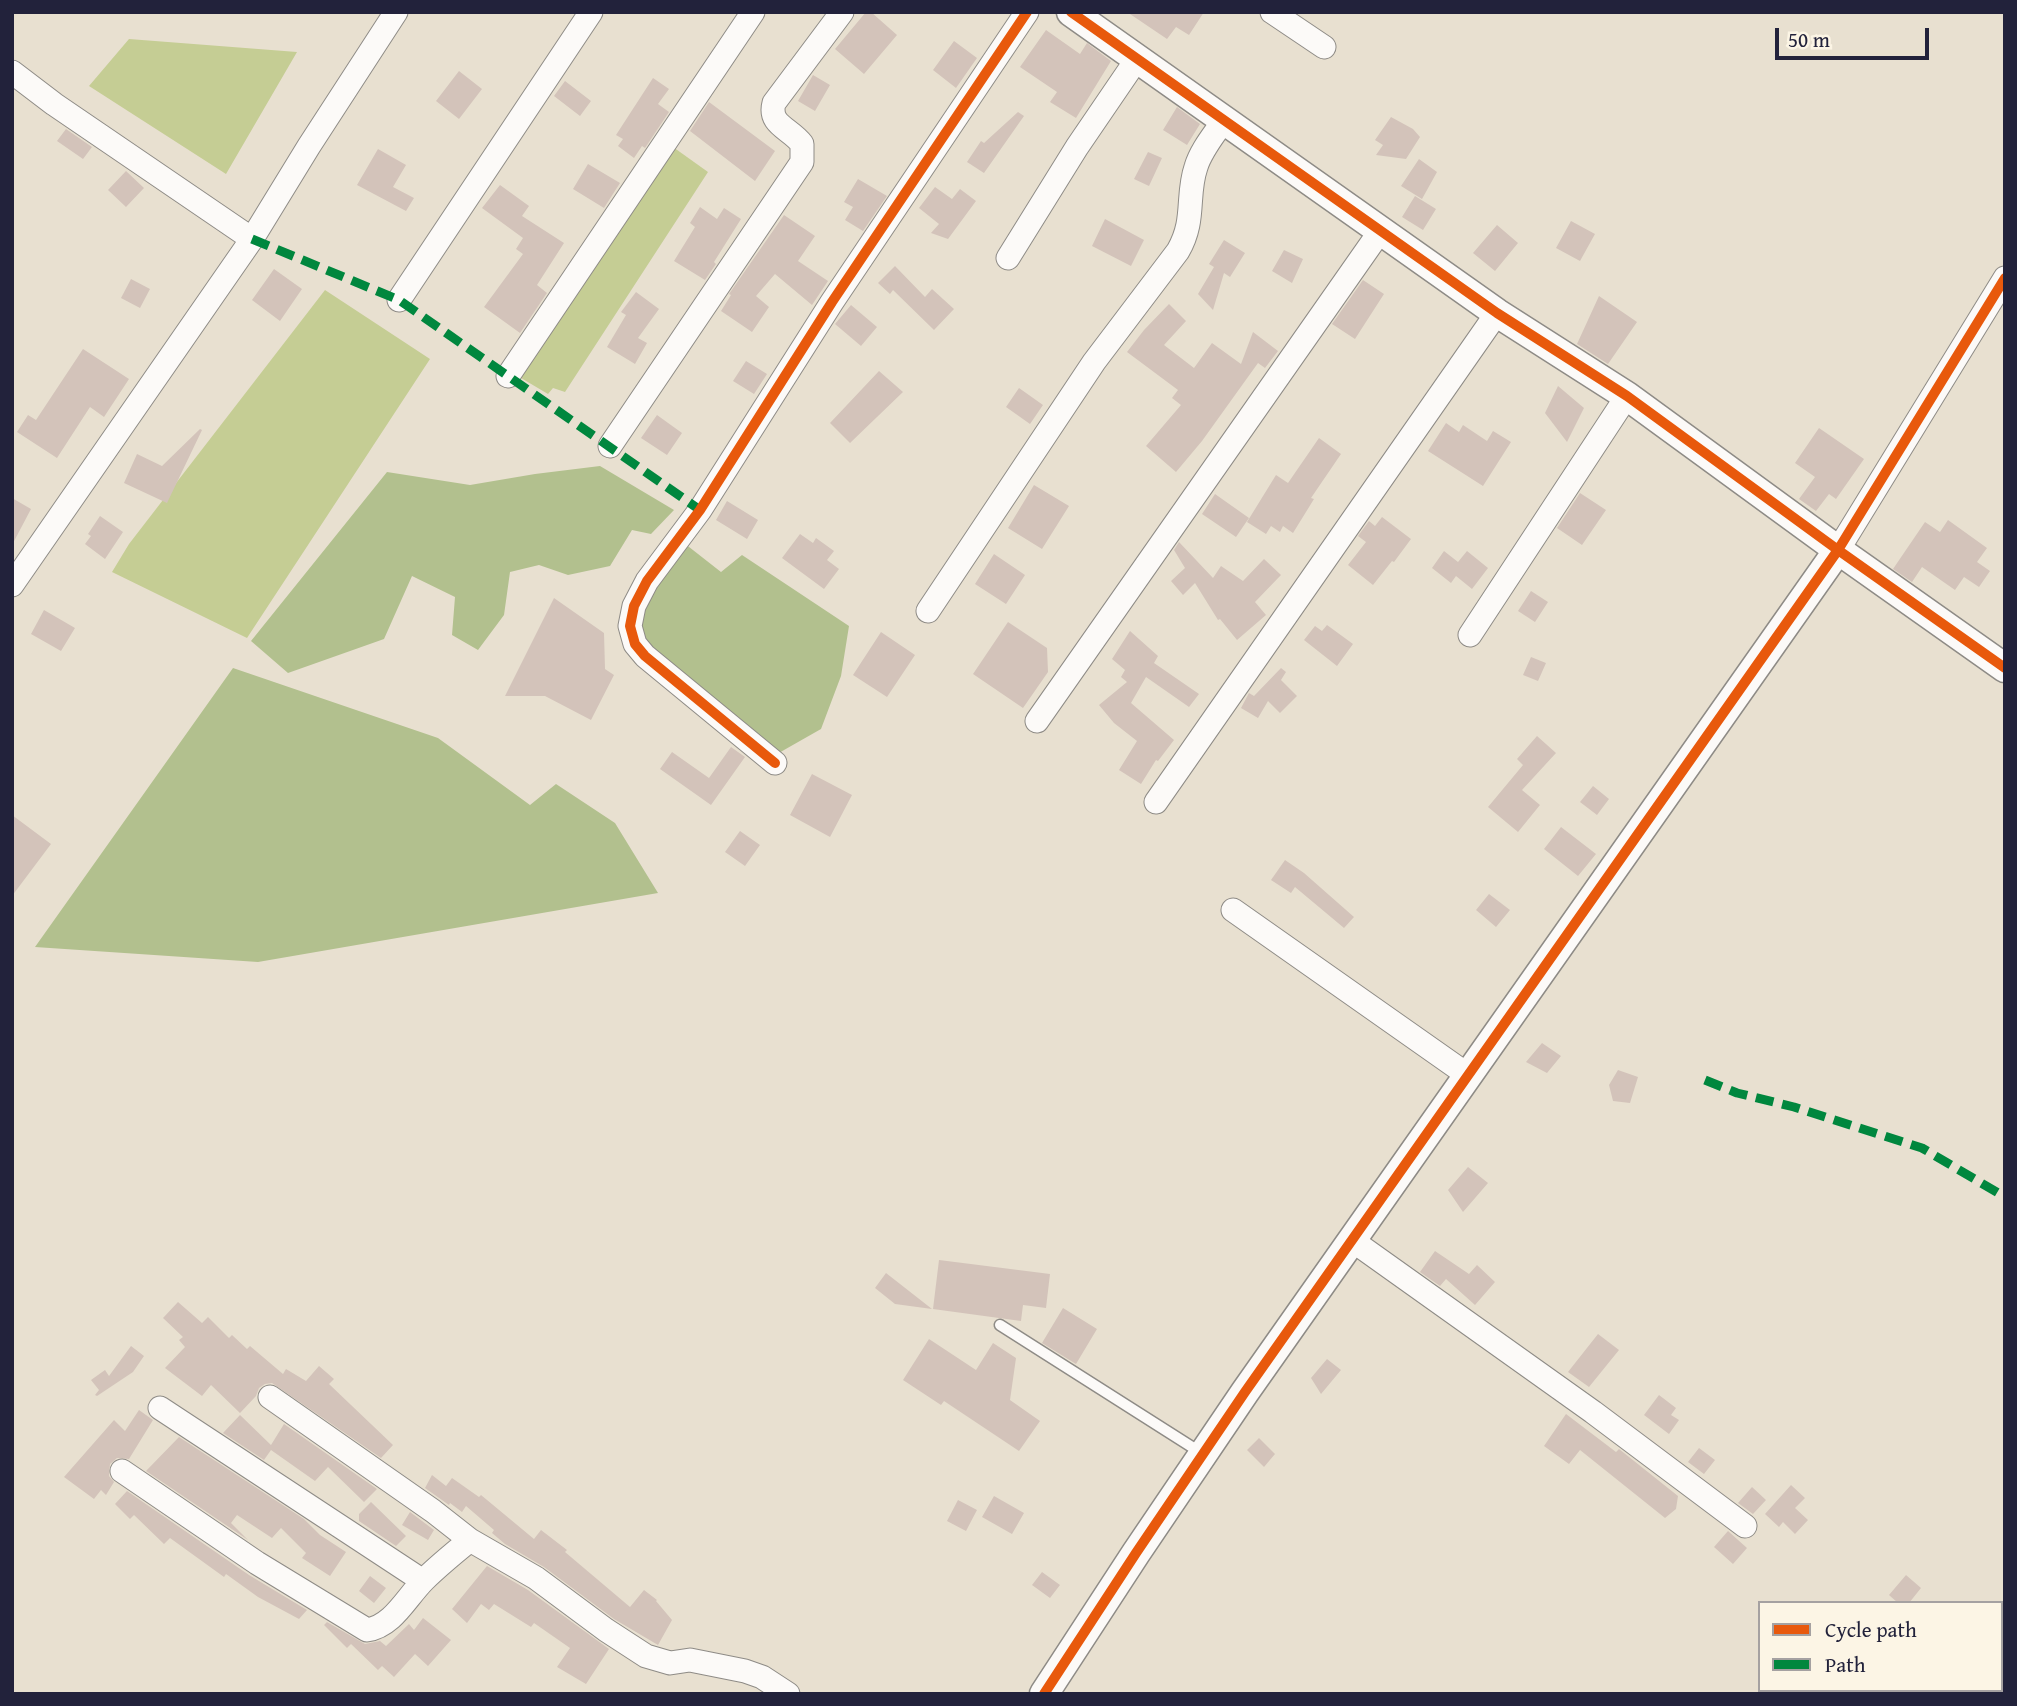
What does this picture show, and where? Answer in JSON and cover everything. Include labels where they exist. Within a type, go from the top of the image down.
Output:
[{"type":"street","points":[[12,585],[252,239],[396,12]]},
{"type":"street","points":[[399,300],[591,12]]},
{"type":"street","points":[[508,376],[753,12]]},
{"type":"street","points":[[610,446],[802,162],[802,144],[795,134],[772,117],[774,103],[842,12]]},
{"type":"street","points":[[775,764],[645,656],[635,644],[630,626],[634,606],[647,581],[700,510],[832,302],[1027,12]]},
{"type":"street","points":[[1071,12],[1497,313],[1626,397],[2005,668]]},
{"type":"street","points":[[1272,12],[1324,47]]},
{"type":"street","points":[[1008,258],[1077,147],[1137,59]]},
{"type":"street","points":[[12,72],[54,104],[252,239]]},
{"type":"street","points":[[928,611],[1094,362],[1178,251],[1184,241],[1191,213],[1196,165],[1224,120]]},
{"type":"street","points":[[1037,721],[1381,230]]},
{"type":"street","points":[[1044,1694],[1203,1454],[1838,550],[2005,278]]},
{"type":"street","points":[[1156,802],[1497,313]]},
{"type":"street","points":[[1469,635],[1626,397]]},
{"type":"street","points":[[1233,910],[1469,1076]]},
{"type":"street","points":[[1353,1241],[1496,1342],[1745,1526]]},
{"type":"street","points":[[270,1397],[470,1540],[536,1578],[646,1656],[670,1664],[690,1660],[745,1671],[762,1677],[788,1694]]},
{"type":"street","points":[[160,1408],[423,1581]]},
{"type":"street","points":[[122,1471],[257,1563],[367,1630],[377,1628],[391,1618],[423,1581],[470,1540]]},
{"type":"lane","points":[[1000,1325],[1203,1454]]},
{"type":"green space","points":[[129,39],[297,52],[226,174],[89,86]]},
{"type":"green space","points":[[673,147],[708,172],[565,392],[553,388],[548,394],[516,375]]},
{"type":"green space","points":[[325,290],[430,359],[247,638],[112,572],[129,544]]},
{"type":"green space","points":[[600,466],[674,510],[651,534],[632,530],[610,566],[568,575],[539,565],[510,572],[504,615],[478,650],[452,635],[455,597],[412,576],[384,639],[288,673],[251,641],[387,472],[470,485]]},
{"type":"green space","points":[[684,543],[721,572],[742,555],[849,626],[841,676],[821,729],[777,754],[642,638],[640,607]]},
{"type":"green space","points":[[233,668],[438,738],[530,805],[556,784],[615,823],[658,893],[258,962],[35,947]]},
{"type":"building","points":[[866,12],[871,12],[897,35],[864,74],[835,49]]},
{"type":"building","points":[[1127,12],[1204,12],[1189,35],[1176,27],[1167,39]]},
{"type":"building","points":[[1046,30],[1080,54],[1087,43],[1111,61],[1076,118],[1050,102],[1057,92],[1020,67]]},
{"type":"building","points":[[954,41],[977,58],[956,88],[933,70]]},
{"type":"building","points":[[459,71],[482,89],[459,119],[436,101]]},
{"type":"building","points":[[813,75],[830,85],[815,111],[798,101]]},
{"type":"building","points":[[653,78],[669,89],[658,104],[669,112],[645,148],[642,146],[634,158],[618,146],[623,139],[616,135]]},
{"type":"building","points":[[565,81],[591,101],[580,116],[554,96]]},
{"type":"building","points":[[709,102],[775,151],[755,181],[690,131]]},
{"type":"building","points":[[1177,107],[1200,124],[1187,145],[1163,130]]},
{"type":"building","points":[[1018,112],[1024,116],[984,173],[967,162],[981,141],[984,143]]},
{"type":"building","points":[[1391,117],[1413,129],[1420,137],[1406,159],[1376,155],[1383,145],[1375,140]]},
{"type":"building","points":[[66,129],[92,147],[83,159],[57,141]]},
{"type":"building","points":[[378,149],[406,165],[393,187],[414,198],[406,211],[357,185]]},
{"type":"building","points":[[1148,152],[1162,158],[1149,186],[1134,179]]},
{"type":"building","points":[[1419,159],[1437,172],[1422,199],[1401,186]]},
{"type":"building","points":[[588,164],[620,183],[604,208],[573,189]]},
{"type":"building","points":[[126,171],[144,188],[126,207],[108,190]]},
{"type":"building","points":[[858,179],[887,196],[863,231],[845,220],[853,207],[844,202]]},
{"type":"building","points":[[500,185],[529,206],[522,216],[564,243],[537,285],[547,293],[520,333],[484,307],[523,254],[516,249],[523,238],[482,208]]},
{"type":"building","points":[[935,187],[952,199],[960,189],[976,201],[948,239],[931,233],[939,224],[919,208]]},
{"type":"building","points":[[1415,196],[1436,209],[1423,230],[1402,217]]},
{"type":"building","points":[[700,207],[717,219],[724,208],[741,219],[705,280],[674,261],[695,227],[690,223]]},
{"type":"building","points":[[784,215],[815,236],[798,261],[828,281],[812,305],[775,274],[756,296],[769,307],[752,332],[721,311],[731,295],[729,294]]},
{"type":"building","points":[[1105,219],[1144,240],[1131,266],[1092,246]]},
{"type":"building","points":[[1571,221],[1595,234],[1580,261],[1556,248]]},
{"type":"building","points":[[1497,225],[1518,243],[1495,271],[1473,253]]},
{"type":"building","points":[[1224,240],[1245,253],[1230,277],[1224,273],[1213,310],[1198,294],[1214,267],[1209,264]]},
{"type":"building","points":[[1284,250],[1303,259],[1292,283],[1272,271]]},
{"type":"building","points":[[895,266],[925,297],[932,289],[954,309],[934,330],[893,290],[890,294],[878,283]]},
{"type":"building","points":[[274,269],[302,289],[280,321],[252,300]]},
{"type":"building","points":[[131,279],[150,289],[140,308],[121,298]]},
{"type":"building","points":[[1363,280],[1384,294],[1355,339],[1332,324]]},
{"type":"building","points":[[636,292],[659,309],[638,338],[647,343],[635,364],[607,347],[626,315],[621,312]]},
{"type":"building","points":[[1599,296],[1637,322],[1608,364],[1577,344]]},
{"type":"building","points":[[1169,304],[1186,321],[1164,345],[1194,368],[1212,343],[1241,364],[1253,332],[1278,351],[1265,368],[1258,363],[1202,441],[1176,472],[1146,446],[1181,405],[1172,398],[1178,390],[1127,352]]},
{"type":"building","points":[[851,305],[877,327],[861,346],[835,324]]},
{"type":"building","points":[[83,349],[129,379],[104,417],[90,407],[57,458],[17,432],[28,415],[36,420]]},
{"type":"building","points":[[746,361],[767,374],[754,394],[733,381]]},
{"type":"building","points":[[879,371],[903,392],[850,443],[830,423]]},
{"type":"building","points":[[1558,386],[1584,408],[1567,442],[1545,413]]},
{"type":"building","points":[[1019,388],[1043,405],[1030,424],[1006,407]]},
{"type":"building","points":[[657,415],[682,433],[667,455],[641,438]]},
{"type":"building","points":[[1446,423],[1459,432],[1463,425],[1487,441],[1493,431],[1511,442],[1483,486],[1428,451]]},
{"type":"building","points":[[1819,428],[1864,459],[1836,499],[1829,494],[1816,511],[1799,499],[1815,477],[1795,463]]},
{"type":"building","points":[[202,430],[167,503],[124,483],[137,454],[162,466]]},
{"type":"building","points":[[1319,438],[1341,454],[1311,498],[1314,499],[1293,533],[1283,526],[1280,532],[1271,526],[1266,534],[1247,522],[1276,475],[1288,483]]},
{"type":"building","points":[[1034,485],[1069,506],[1042,549],[1008,528]]},
{"type":"building","points":[[1580,493],[1606,510],[1582,545],[1557,528]]},
{"type":"building","points":[[1215,494],[1249,518],[1236,537],[1202,514]]},
{"type":"building","points":[[12,498],[31,509],[12,545]]},
{"type":"building","points":[[727,501],[758,520],[747,539],[716,520]]},
{"type":"building","points":[[100,516],[123,532],[105,559],[85,544]]},
{"type":"building","points":[[1382,517],[1411,539],[1373,585],[1348,565],[1366,542],[1358,536],[1369,521],[1375,526]]},
{"type":"building","points":[[1948,520],[1987,548],[1977,562],[1990,571],[1979,587],[1964,577],[1955,590],[1922,567],[1912,582],[1893,569],[1925,522],[1940,532]]},
{"type":"building","points":[[800,534],[813,543],[816,538],[834,551],[827,560],[839,569],[824,589],[782,558]]},
{"type":"building","points":[[1179,542],[1213,578],[1221,566],[1243,581],[1264,559],[1281,575],[1255,602],[1266,615],[1237,640],[1220,619],[1218,620],[1195,583],[1183,595],[1171,581],[1185,568],[1174,550]]},
{"type":"building","points":[[1444,551],[1458,562],[1467,551],[1488,568],[1472,589],[1456,576],[1451,583],[1432,568]]},
{"type":"building","points":[[994,554],[1025,575],[1006,604],[975,584]]},
{"type":"building","points":[[1531,591],[1548,602],[1535,622],[1518,611]]},
{"type":"building","points":[[554,598],[604,633],[605,669],[614,675],[591,720],[545,696],[505,696]]},
{"type":"building","points":[[44,610],[75,628],[61,651],[31,634]]},
{"type":"building","points":[[1008,622],[1047,648],[1048,672],[1023,708],[973,674]]},
{"type":"building","points":[[1327,625],[1353,644],[1337,666],[1304,640],[1315,626],[1322,631]]},
{"type":"building","points":[[1130,631],[1158,656],[1154,663],[1199,694],[1189,707],[1146,677],[1131,703],[1174,740],[1158,761],[1156,760],[1141,784],[1119,770],[1137,741],[1114,723],[1099,705],[1127,682],[1121,677],[1125,670],[1112,659]]},
{"type":"building","points":[[881,632],[915,655],[887,697],[853,675]]},
{"type":"building","points":[[1531,657],[1546,663],[1538,681],[1523,675]]},
{"type":"building","points":[[1281,668],[1286,672],[1281,680],[1297,696],[1280,713],[1268,701],[1258,718],[1241,708],[1249,693],[1254,696]]},
{"type":"building","points":[[1537,736],[1556,753],[1522,790],[1540,805],[1518,832],[1488,807],[1523,765],[1517,759]]},
{"type":"building","points":[[731,747],[745,757],[711,805],[660,769],[672,752],[709,778]]},
{"type":"building","points":[[812,774],[852,795],[830,837],[790,815]]},
{"type":"building","points":[[1593,786],[1609,799],[1597,815],[1580,802]]},
{"type":"building","points":[[12,815],[51,844],[12,896]]},
{"type":"building","points":[[1561,827],[1596,854],[1578,876],[1544,849]]},
{"type":"building","points":[[740,831],[760,845],[745,866],[725,852]]},
{"type":"building","points":[[1285,860],[1354,917],[1344,928],[1295,887],[1291,893],[1271,880]]},
{"type":"building","points":[[1489,894],[1510,910],[1496,927],[1476,910]]},
{"type":"building","points":[[1542,1043],[1561,1056],[1547,1073],[1526,1062]]},
{"type":"building","points":[[1618,1070],[1638,1077],[1630,1103],[1613,1101],[1609,1085]]},
{"type":"building","points":[[1468,1167],[1488,1183],[1463,1212],[1448,1190]]},
{"type":"building","points":[[1435,1251],[1469,1274],[1477,1265],[1495,1282],[1475,1305],[1446,1279],[1440,1286],[1420,1272]]},
{"type":"building","points":[[939,1260],[1050,1274],[1046,1308],[1023,1305],[1021,1321],[933,1309]]},
{"type":"building","points":[[886,1273],[932,1309],[895,1304],[875,1288]]},
{"type":"building","points":[[178,1302],[202,1323],[208,1317],[229,1338],[232,1335],[247,1349],[250,1346],[283,1374],[286,1369],[306,1381],[319,1366],[334,1379],[329,1384],[393,1445],[381,1458],[272,1383],[259,1388],[256,1396],[240,1413],[211,1385],[202,1396],[165,1368],[185,1347],[179,1340],[183,1337],[163,1318]]},
{"type":"building","points":[[1063,1308],[1097,1329],[1076,1364],[1042,1343]]},
{"type":"building","points":[[1598,1334],[1619,1350],[1589,1387],[1568,1372]]},
{"type":"building","points":[[929,1339],[976,1370],[993,1343],[1016,1358],[1010,1400],[1040,1421],[1019,1451],[944,1401],[941,1405],[903,1380]]},
{"type":"building","points":[[131,1346],[144,1356],[133,1372],[95,1395],[99,1390],[91,1380],[105,1370],[109,1376]]},
{"type":"building","points":[[1327,1359],[1341,1370],[1321,1394],[1311,1378]]},
{"type":"building","points":[[1659,1395],[1676,1408],[1671,1415],[1679,1420],[1669,1434],[1644,1415]]},
{"type":"building","points":[[139,1410],[153,1420],[129,1459],[117,1458],[110,1464],[109,1476],[114,1482],[106,1495],[101,1490],[94,1499],[64,1477],[114,1420],[125,1431]]},
{"type":"building","points":[[1566,1414],[1616,1452],[1619,1449],[1678,1496],[1676,1509],[1665,1518],[1580,1450],[1569,1464],[1544,1446]]},
{"type":"building","points":[[240,1415],[271,1445],[284,1424],[377,1489],[364,1502],[328,1467],[315,1481],[271,1450],[264,1460],[223,1433]]},
{"type":"building","points":[[179,1437],[304,1519],[320,1535],[346,1552],[330,1576],[302,1558],[306,1553],[281,1528],[272,1538],[237,1515],[231,1523],[248,1540],[146,1471]]},
{"type":"building","points":[[1259,1438],[1275,1454],[1264,1467],[1247,1450]]},
{"type":"building","points":[[1699,1448],[1715,1460],[1704,1474],[1688,1462]]},
{"type":"building","points":[[432,1475],[446,1486],[452,1478],[479,1497],[481,1495],[534,1539],[541,1530],[630,1607],[644,1590],[657,1600],[672,1620],[658,1645],[614,1619],[544,1567],[505,1544],[492,1533],[494,1530],[466,1506],[462,1512],[425,1488]]},
{"type":"building","points":[[1791,1485],[1805,1498],[1795,1508],[1808,1520],[1795,1534],[1783,1522],[1779,1527],[1765,1514]]},
{"type":"building","points":[[1752,1487],[1766,1500],[1753,1514],[1738,1503]]},
{"type":"building","points":[[127,1491],[249,1575],[307,1610],[299,1619],[258,1597],[226,1574],[224,1577],[170,1538],[164,1544],[134,1515],[130,1519],[115,1504]]},
{"type":"building","points":[[994,1496],[1024,1513],[1012,1534],[982,1517]]},
{"type":"building","points":[[958,1500],[977,1510],[966,1531],[947,1521]]},
{"type":"building","points":[[371,1502],[406,1536],[396,1546],[359,1521],[359,1514]]},
{"type":"building","points":[[410,1512],[434,1530],[428,1540],[402,1525]]},
{"type":"building","points":[[1728,1531],[1747,1548],[1733,1564],[1714,1547]]},
{"type":"building","points":[[487,1566],[528,1590],[609,1649],[586,1684],[557,1667],[570,1648],[534,1623],[531,1627],[494,1604],[489,1610],[481,1604],[467,1623],[452,1609]]},
{"type":"building","points":[[1042,1572],[1060,1585],[1050,1598],[1032,1585]]},
{"type":"building","points":[[1906,1575],[1921,1588],[1911,1601],[1896,1601],[1889,1595]]},
{"type":"building","points":[[370,1576],[386,1588],[374,1603],[359,1591]]},
{"type":"building","points":[[423,1618],[451,1640],[428,1666],[415,1654],[394,1677],[382,1666],[378,1670],[351,1644],[347,1648],[324,1625],[327,1622],[365,1644],[380,1641],[386,1646],[409,1624],[414,1630]]},
{"type":"marked path","points":[[252,239],[399,300],[700,510]]},
{"type":"marked path","points":[[1705,1080],[1737,1093],[1794,1107],[1922,1148],[2005,1197]]},
{"type":"cycle path","points":[[775,763],[645,656],[635,644],[630,626],[634,606],[647,581],[700,510],[832,302],[1027,12]]},
{"type":"cycle path","points":[[1071,12],[1497,313],[1627,396],[2005,668]]},
{"type":"cycle path","points":[[1044,1694],[1245,1392],[1838,550],[2005,278]]}]
